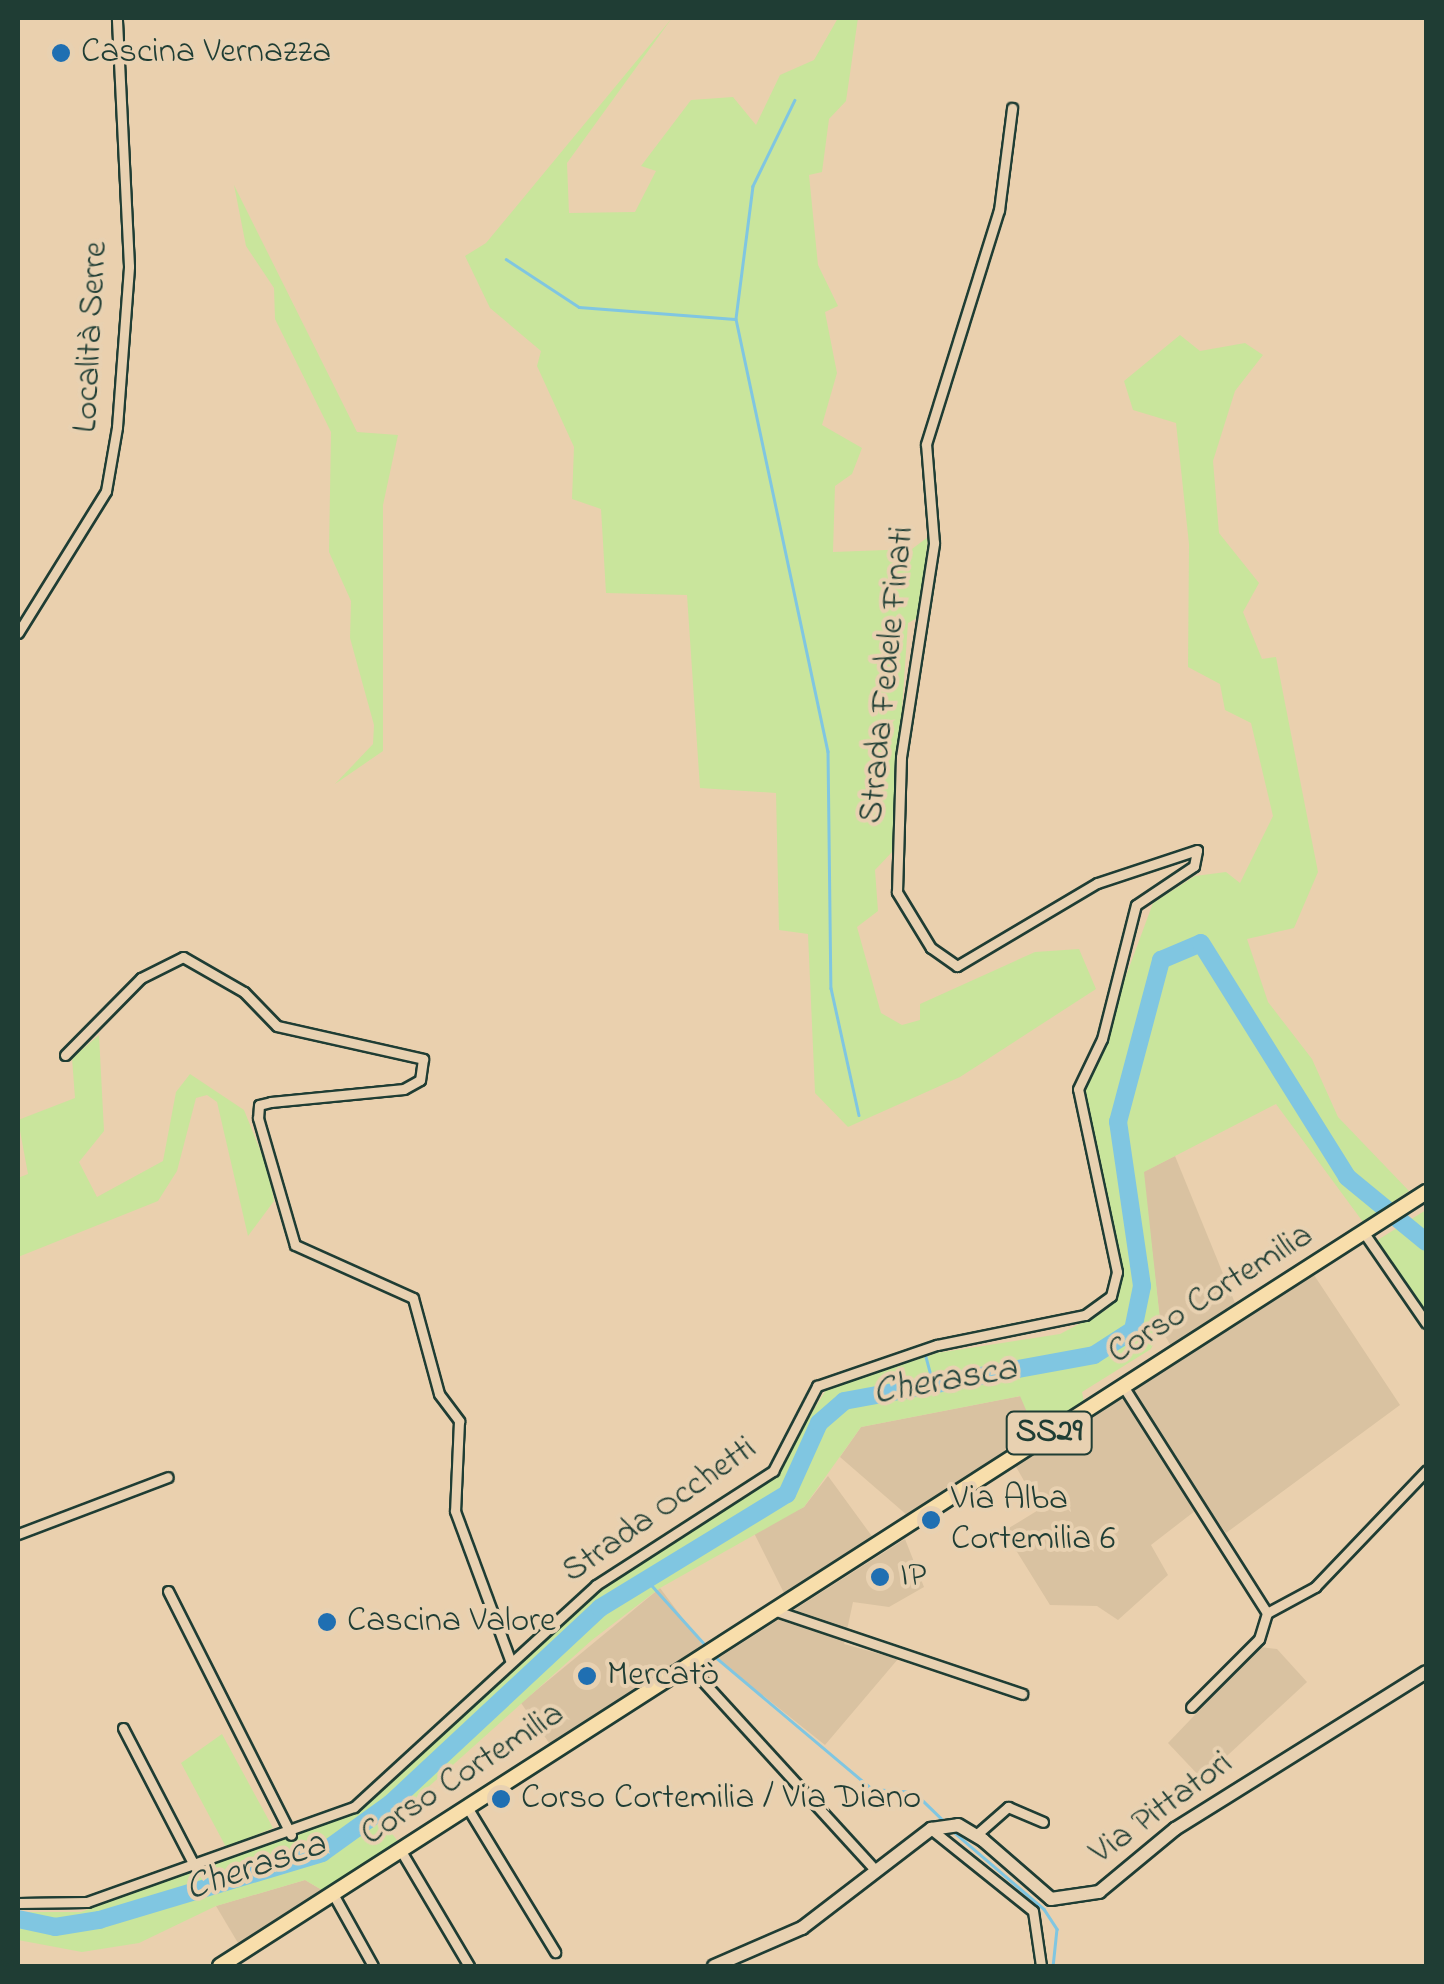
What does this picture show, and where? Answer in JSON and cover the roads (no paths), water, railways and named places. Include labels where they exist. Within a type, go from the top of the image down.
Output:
[{"type":"main road","name":"SS29","points":[[1367,1232],[1426,1192]]},
{"type":"main road","name":"Corso Cortemilia","points":[[220,1966],[1367,1232]]},
{"type":"street","name":"Località Serre","points":[[18,633],[106,491],[117,427],[128,266],[117,18]]},
{"type":"street","name":"Strada Fedele Finati","points":[[1012,108],[999,210],[926,444],[934,543],[902,757],[897,892],[931,948],[957,966],[1097,883],[1196,850]]},
{"type":"street","name":"Strada Occhetti","points":[[18,1903],[86,1902],[291,1835],[374,1792],[510,1660],[596,1585],[773,1471],[817,1386],[938,1345],[1085,1316],[1111,1296],[1117,1272],[1078,1089],[1102,1039],[1136,905],[1194,866],[1196,850]]},
{"type":"street","points":[[65,1055],[141,978],[183,957],[244,992],[277,1026],[423,1059],[420,1080],[404,1089],[271,1102],[259,1105],[258,1118],[296,1244],[327,1266],[413,1298],[439,1394],[459,1421],[455,1511],[510,1660]]},
{"type":"street","points":[[1367,1232],[1426,1323]]},
{"type":"street","points":[[1123,1386],[1267,1614]]},
{"type":"street","points":[[1190,1707],[1259,1639],[1267,1614],[1315,1588],[1426,1471]]},
{"type":"street","points":[[18,1534],[168,1476]]},
{"type":"street","points":[[168,1591],[291,1835]]},
{"type":"street","points":[[773,1610],[1022,1694]]},
{"type":"street","points":[[689,1666],[876,1871]]},
{"type":"street","name":"Via Pittatori","points":[[936,1828],[956,1825],[976,1836],[1051,1899],[1075,1901],[1426,1672]]},
{"type":"street","points":[[123,1728],[195,1867]]},
{"type":"street","points":[[467,1807],[554,1952]]},
{"type":"street","points":[[976,1836],[1008,1808],[1043,1822]]},
{"type":"street","points":[[714,1966],[780,1940],[936,1828],[1033,1911],[1040,1966]]},
{"type":"street","points":[[401,1851],[469,1966]]},
{"type":"street","points":[[333,1894],[373,1966]]},
{"type":"waterway","points":[[795,100],[753,186],[736,319],[828,751],[831,988],[859,1115]]},
{"type":"waterway","points":[[506,259],[579,307],[735,319]]},
{"type":"waterway","name":"Cherasca","points":[[18,1919],[55,1927],[99,1920],[322,1853],[390,1804],[600,1608],[787,1494],[819,1423],[844,1401],[1094,1355],[1133,1330],[1142,1286],[1118,1122],[1161,960],[1201,943],[1347,1177],[1426,1242]]},
{"type":"waterway","points":[[925,1353],[934,1387]]},
{"type":"waterway","points":[[647,1580],[708,1648]]},
{"type":"waterway","points":[[713,1655],[872,1789],[914,1792],[946,1823]]},
{"type":"waterway","points":[[955,1833],[1044,1909],[1057,1929],[1053,1966]]},
{"type":"place","name":"Cascina Vernazza","points":[[61,53]]},
{"type":"place","name":"Via Alba Cortemilia 6","points":[[931,1520]]},
{"type":"place","name":"IP","points":[[880,1577]]},
{"type":"place","name":"Cascina Valore","points":[[327,1622]]},
{"type":"place","name":"Mercatò","points":[[587,1676]]},
{"type":"place","name":"Corso Cortemilia / Via Diano","points":[[501,1799]]}]
